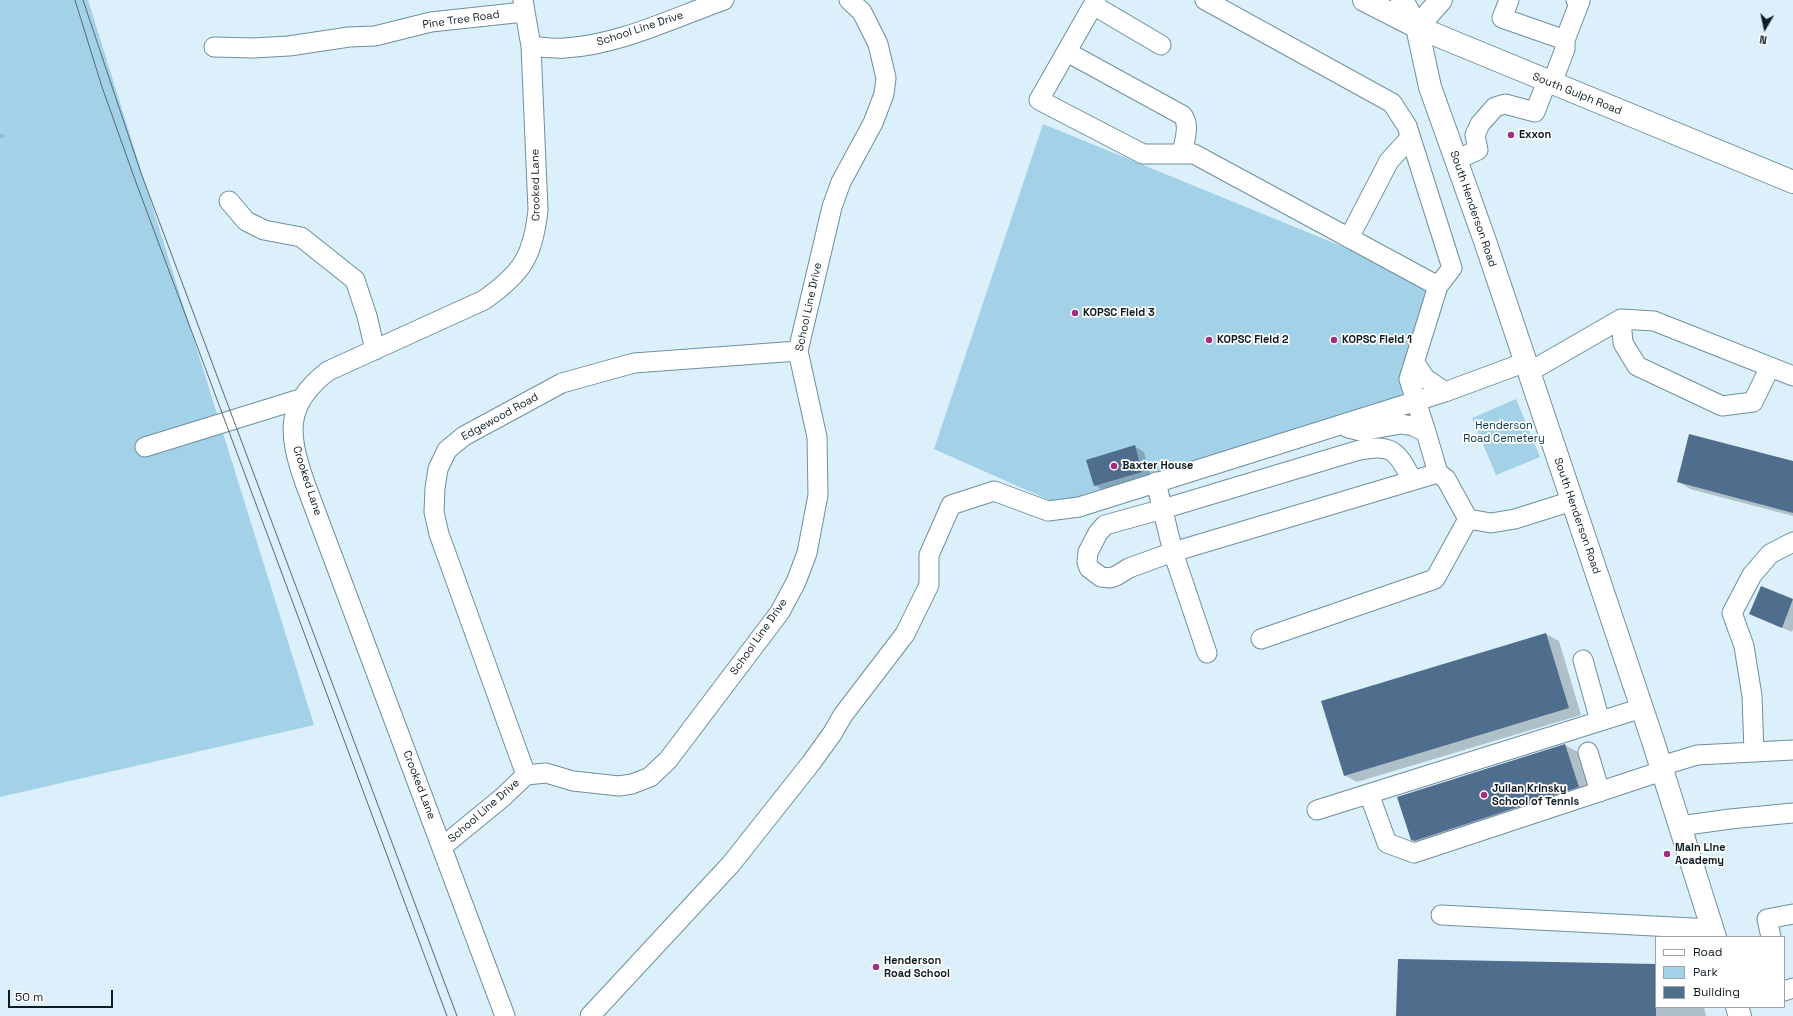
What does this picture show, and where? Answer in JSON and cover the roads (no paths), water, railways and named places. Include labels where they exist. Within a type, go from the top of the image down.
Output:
[{"type":"main road","name":"South Gulph Road","points":[[1364,0],[1417,27],[1793,182]]},
{"type":"main road","name":"South Henderson Road","points":[[1402,0],[1417,27],[1430,87],[1527,367],[1642,708],[1714,933]]},
{"type":"main road","points":[[1417,27],[1441,0]]},
{"type":"street","name":"School Line Drive","points":[[531,46],[564,48],[595,44],[620,38],[724,0]]},
{"type":"street","name":"School Line Drive","points":[[442,847],[503,797],[526,775],[546,773],[573,781],[619,786],[632,784],[650,777],[668,760],[780,612],[796,582],[807,553],[818,495],[817,437],[798,351],[832,207],[841,182],[873,123],[884,94],[886,78],[878,44],[862,12],[849,0]]},
{"type":"street","points":[[1205,0],[1392,103],[1407,126],[1452,268],[1438,286],[1409,379],[1438,473],[1446,478],[1468,519]]},
{"type":"street","points":[[1508,0],[1502,18],[1565,40]]},
{"type":"street","points":[[1456,160],[1478,150],[1475,135],[1480,124],[1495,107],[1506,104],[1535,112],[1546,81],[1565,49],[1565,40],[1580,1],[1576,0]]},
{"type":"street","points":[[1160,45],[1095,2],[1039,100],[1143,154],[1194,154],[1438,286]]},
{"type":"street","name":"Crooked Lane","points":[[505,1016],[296,458],[293,438],[294,418],[300,399],[312,383],[328,371],[484,300],[504,286],[518,272],[528,255],[536,234],[538,210],[531,46],[524,6]]},
{"type":"street","name":"Pine Tree Road","points":[[214,47],[253,48],[289,46],[349,37],[375,36],[431,22],[524,6]]},
{"type":"street","points":[[1066,52],[1182,115],[1186,119],[1187,125],[1182,154]]},
{"type":"street","points":[[1349,238],[1389,161],[1410,138]]},
{"type":"street","points":[[229,200],[246,221],[264,230],[301,237],[355,280],[367,316],[375,350]]},
{"type":"street","points":[[1621,319],[1623,343],[1637,366],[1722,406],[1752,402],[1770,367]]},
{"type":"street","points":[[590,1016],[731,864],[811,763],[832,734],[843,715],[905,634],[929,585],[929,555],[951,505],[994,491],[1048,511],[1079,507],[1527,367],[1621,319],[1654,321],[1793,376]]},
{"type":"street","name":"Edgewood Road","points":[[526,775],[434,512],[435,488],[438,469],[447,450],[464,436],[562,383],[634,363],[798,351]]},
{"type":"street","points":[[1415,363],[1424,378],[1445,392]]},
{"type":"street","points":[[145,447],[300,399]]},
{"type":"street","points":[[1339,425],[1361,431],[1400,424],[1413,426],[1426,432]]},
{"type":"street","points":[[1412,480],[1402,459],[1387,449],[1374,447],[1356,451],[1105,525],[1093,542],[1087,562],[1092,571],[1097,575],[1110,578],[1129,568],[1173,552],[1438,473]]},
{"type":"street","points":[[1156,482],[1173,552],[1208,652]]},
{"type":"street","points":[[1468,519],[1491,523],[1515,518],[1572,501]]},
{"type":"street","points":[[1261,639],[1435,580],[1468,519]]},
{"type":"street","points":[[1754,752],[1752,696],[1744,646],[1732,613],[1752,575],[1770,554],[1793,542]]},
{"type":"street","points":[[1583,660],[1600,721]]},
{"type":"street","points":[[1317,810],[1642,708]]},
{"type":"street","points":[[1369,794],[1386,843],[1414,853],[1600,792],[1697,755],[1793,750]]},
{"type":"street","points":[[1588,752],[1600,792]]},
{"type":"street","points":[[1680,826],[1730,819],[1793,814]]},
{"type":"street","points":[[1771,936],[1767,919],[1793,914]]},
{"type":"street","points":[[1442,915],[1714,933]]},
{"type":"tram line","points":[[75,0],[102,87],[134,177],[447,1016]]},
{"type":"tram line","points":[[83,0],[141,173],[457,1016]]},
{"type":"place","name":"Exxon","points":[[1511,135]]},
{"type":"place","name":"KOPSC Field 3","points":[[1075,313]]},
{"type":"place","name":"KOPSC Field 2","points":[[1209,340]]},
{"type":"place","name":"KOPSC Field 1","points":[[1334,340]]},
{"type":"place","name":"Baxter House","points":[[1114,466]]},
{"type":"place","name":"Julian Krinsky School of Tennis","points":[[1484,795]]},
{"type":"place","name":"Main Line Academy","points":[[1667,854]]},
{"type":"place","name":"Henderson Road School","points":[[876,967]]},
{"type":"park label","name":"Henderson Road Cemetery","points":[[1504,432]]}]
